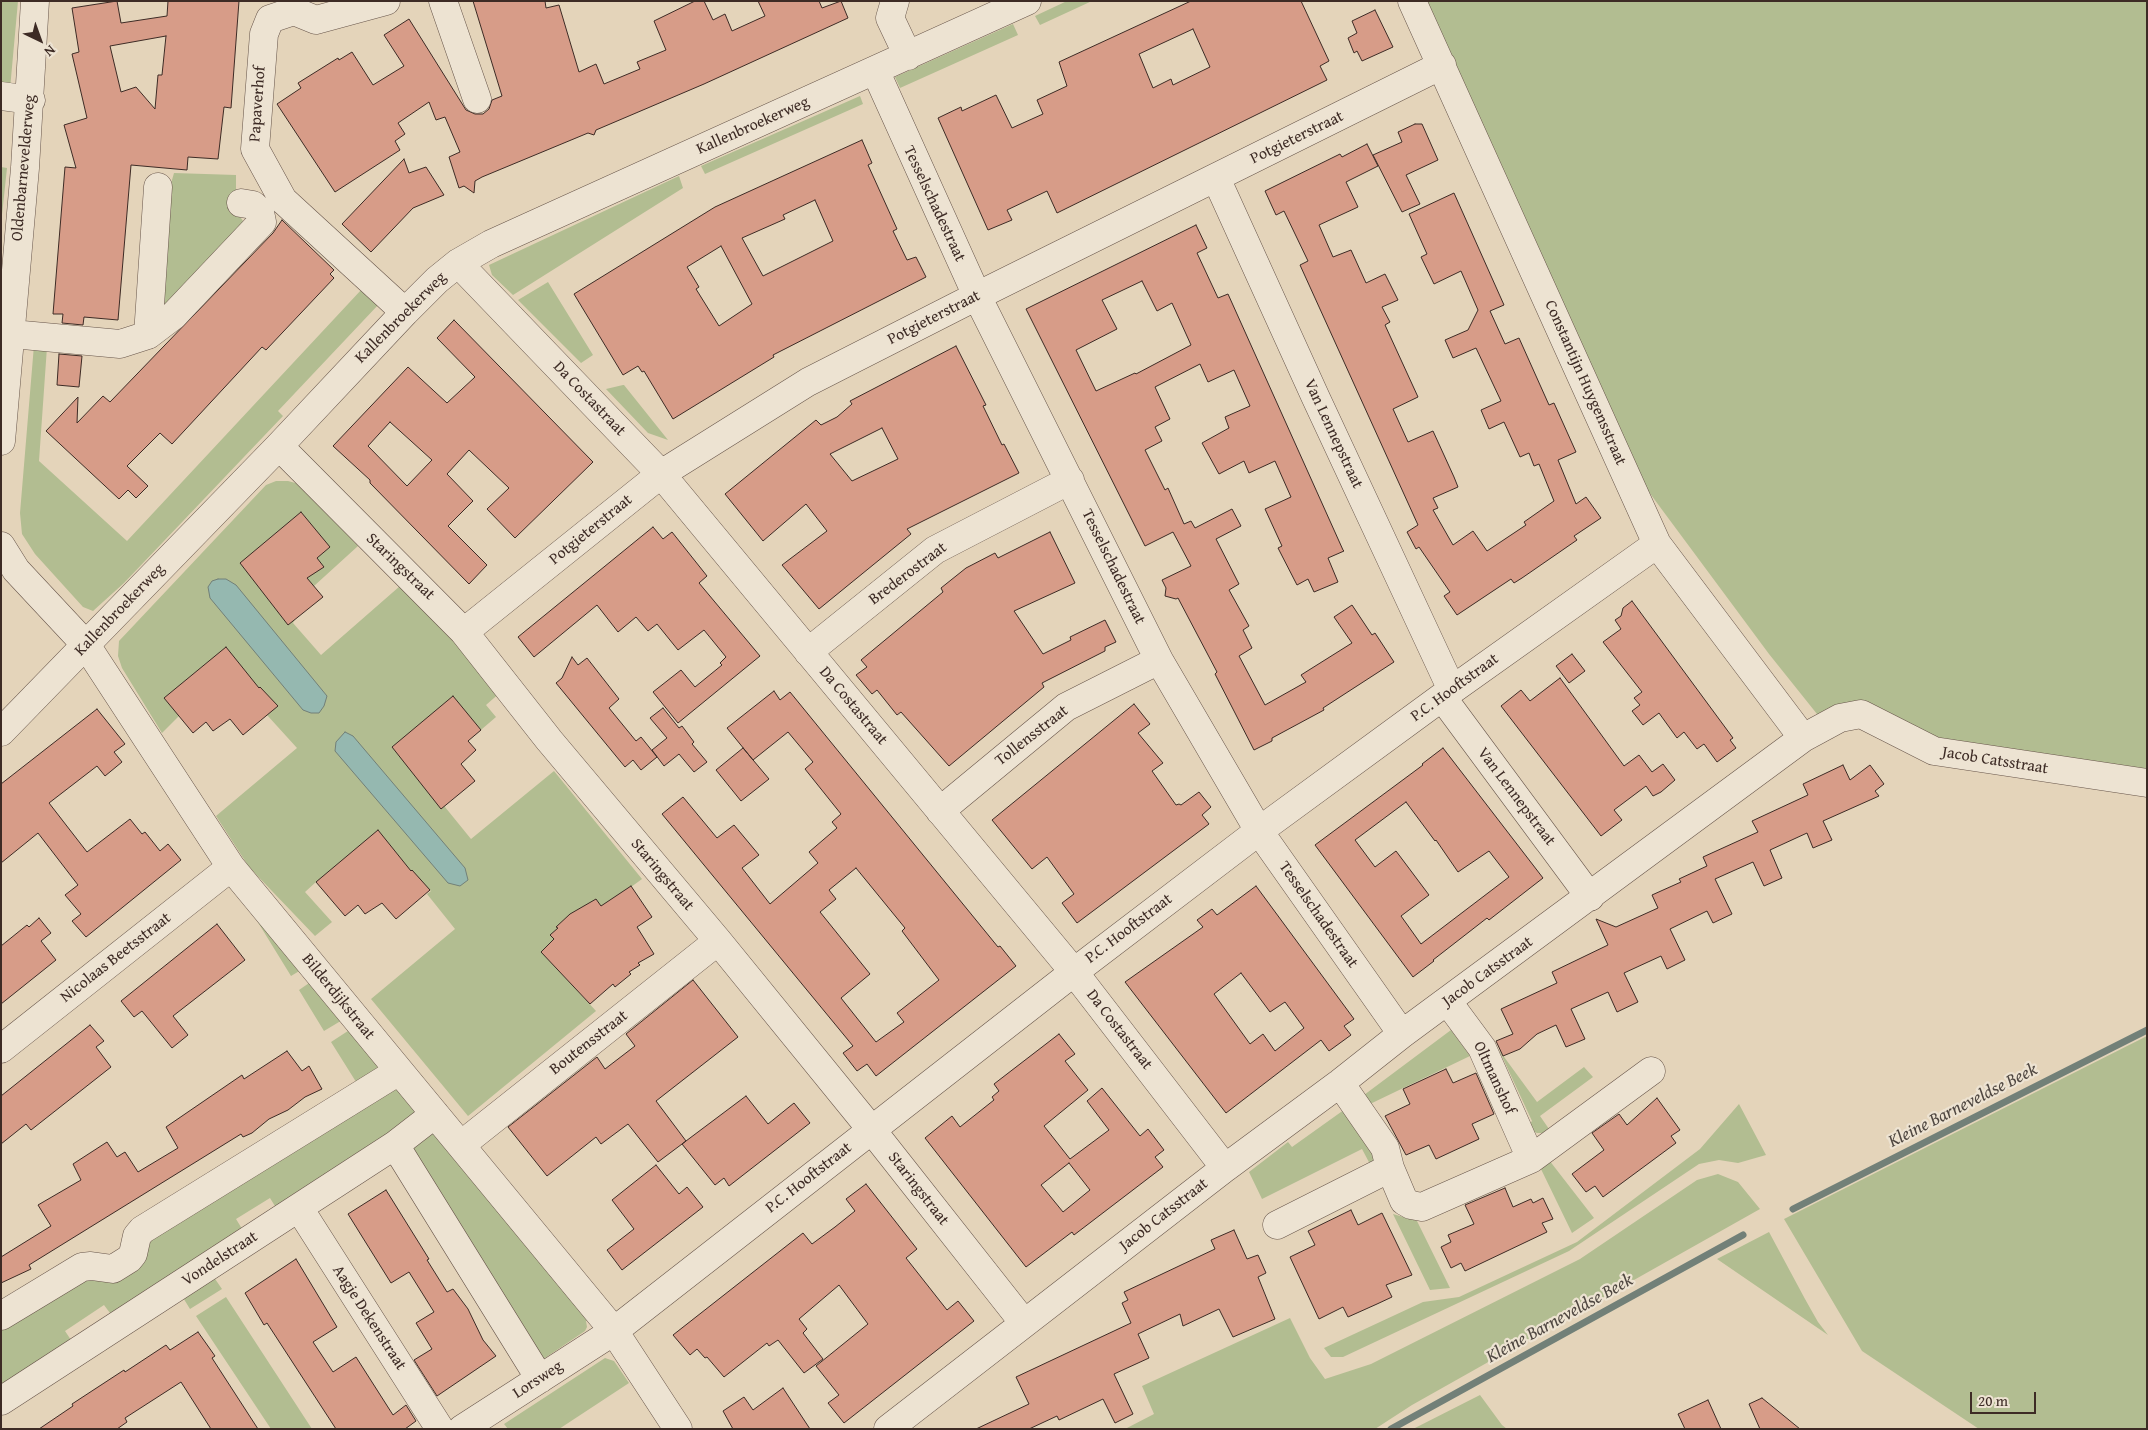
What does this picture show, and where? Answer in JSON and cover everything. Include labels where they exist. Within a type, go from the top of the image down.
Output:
[{"type":"street","name":"Oldenbarnevelderweg","points":[[1,441],[5,334],[31,100],[35,1]]},
{"type":"street","name":"Papaverhof","points":[[386,1],[316,20],[294,11],[270,19],[264,34],[255,150],[283,200],[405,312]]},
{"type":"street","points":[[443,1],[476,99]]},
{"type":"street","points":[[895,1],[890,18],[908,56]]},
{"type":"street","name":"Kallenbroekerweg","points":[[1,732],[279,446],[405,312],[437,280],[458,263],[491,244],[1027,1]]},
{"type":"street","name":"Constantijn Huygensstraat","points":[[1412,1],[1657,544],[1803,738]]},
{"type":"street","name":"Potgieterstraat","points":[[464,632],[661,474],[808,382],[977,296],[1442,66]]},
{"type":"street","name":"Tesselschadestraat","points":[[876,70],[886,97],[977,296],[1159,660],[1259,831],[1402,1034]]},
{"type":"street","points":[[1,96],[31,100]]},
{"type":"street","name":"Van Lennepstraat","points":[[1216,178],[1447,694],[1590,896]]},
{"type":"street","points":[[148,335],[158,187]]},
{"type":"street","points":[[5,334],[120,344],[148,335],[173,316],[262,222],[260,212],[253,205],[240,203]]},
{"type":"street","name":"Da Costastraat","points":[[458,263],[661,474],[1074,972],[1226,1168]]},
{"type":"street","name":"Staringstraat","points":[[279,446],[464,632],[548,740],[718,941],[871,1129],[1024,1323]]},
{"type":"street","name":"Brederostraat","points":[[808,652],[935,550],[1070,480]]},
{"type":"street","name":"P.C. Hooftstraat","points":[[614,1331],[871,1129],[1259,831],[1657,544]]},
{"type":"street","points":[[1,546],[16,570],[86,645]]},
{"type":"street","name":"Bilderdijkstraat","points":[[86,645],[231,867],[614,1331],[678,1429]]},
{"type":"street","name":"Tollensstraat","points":[[940,811],[1066,708],[1159,660]]},
{"type":"street","name":"Jacob Catsstraat","points":[[888,1429],[1226,1168],[1340,1084],[1402,1034],[1448,1002],[1803,738],[1840,718],[1861,714],[1934,751],[2147,783]]},
{"type":"street","name":"Nicolaas Beetsstraat","points":[[1,1049],[231,867]]},
{"type":"street","name":"Boutensstraat","points":[[460,1145],[718,941]]},
{"type":"street","name":"Oltmanshof","points":[[1448,1002],[1482,1048],[1531,1159]]},
{"type":"street","points":[[1,1316],[82,1267],[91,1266],[114,1269],[133,1254],[137,1236],[146,1227],[399,1071]]},
{"type":"street","points":[[1340,1084],[1385,1148],[1390,1168],[1404,1201],[1411,1205],[1422,1207],[1531,1159],[1651,1072]]},
{"type":"street","name":"Vondelstraat","points":[[1,1400],[395,1145],[435,1114]]},
{"type":"street","points":[[395,1145],[540,1379]]},
{"type":"street","points":[[1277,1225],[1390,1168]]},
{"type":"street","name":"Aagje Dekenstraat","points":[[299,1208],[440,1429]]},
{"type":"street","name":"Lorsweg","points":[[462,1429],[614,1331]]},
{"type":"green space","points":[[1,1],[18,1],[10,89],[1,88]]},
{"type":"green space","points":[[1067,1],[1092,1],[1040,25],[1035,16]]},
{"type":"green space","points":[[1419,1],[2147,1],[2147,769],[2073,761],[1821,719],[1769,654],[1640,480]]},
{"type":"green space","points":[[1013,24],[1018,35],[900,88],[895,77]]},
{"type":"green space","points":[[860,96],[863,104],[705,174],[701,166]]},
{"type":"green space","points":[[1,167],[7,168],[1,224]]},
{"type":"green space","points":[[174,173],[236,175],[236,211],[243,221],[239,229],[161,311],[170,187]]},
{"type":"green space","points":[[679,176],[683,188],[513,295],[492,275],[489,265]]},
{"type":"green space","points":[[548,282],[593,355],[581,363],[518,300]]},
{"type":"green space","points":[[362,289],[379,304],[278,411],[283,416],[124,583],[93,611],[83,607],[35,554],[22,534],[20,513],[34,345],[47,347],[39,461],[127,541]]},
{"type":"green space","points":[[624,385],[668,440],[648,433],[606,389]]},
{"type":"green space","points":[[276,481],[288,481],[299,484],[358,546],[314,586],[293,623],[321,655],[400,586],[439,618],[502,691],[486,705],[496,717],[468,741],[458,760],[445,807],[471,839],[554,771],[642,879],[542,952],[596,1011],[468,1116],[371,999],[455,929],[427,894],[431,891],[416,882],[316,882],[305,892],[332,922],[315,936],[249,867],[216,816],[297,748],[267,715],[179,716],[162,733],[122,668],[118,656],[119,641],[266,485]]},
{"type":"green space","points":[[243,898],[301,970],[291,976]]},
{"type":"green space","points":[[312,981],[344,1019],[324,1031],[299,990]]},
{"type":"green space","points":[[351,1029],[385,1069],[358,1085],[331,1042]]},
{"type":"green space","points":[[1451,1030],[1470,1056],[1370,1104],[1364,1095]]},
{"type":"green space","points":[[2147,1036],[2147,1429],[1979,1429],[1862,1351],[1784,1219]]},
{"type":"green space","points":[[1499,1050],[1537,1102],[1584,1067],[1593,1077],[1540,1116],[1549,1129],[1545,1133],[1537,1133],[1530,1130],[1528,1126],[1532,1121]]},
{"type":"green space","points":[[398,1086],[415,1106],[416,1115],[278,1211],[270,1198],[236,1219],[244,1232],[113,1317],[104,1305],[65,1331],[73,1343],[1,1390],[1,1321],[89,1271],[148,1230]]},
{"type":"green space","points":[[1739,1104],[1766,1155],[1738,1163],[1719,1160],[1699,1164],[1569,1251],[1343,1357],[1331,1357],[1324,1348],[1423,1302],[1459,1297],[1577,1242],[1700,1149]]},
{"type":"green space","points":[[1348,1107],[1377,1158],[1371,1166],[1362,1149],[1262,1199],[1249,1172],[1288,1142],[1292,1147]]},
{"type":"green space","points":[[431,1134],[436,1134],[591,1318],[586,1321],[587,1327],[585,1331],[545,1358],[541,1359],[528,1346],[530,1336],[411,1151],[412,1146]]},
{"type":"green space","points":[[1549,1160],[1594,1218],[1572,1233],[1540,1167]]},
{"type":"green space","points":[[1718,1174],[1738,1182],[1760,1209],[1412,1405],[1375,1429],[1125,1429],[1154,1414],[1142,1386],[1290,1318],[1310,1358],[1325,1379],[1371,1364],[1580,1259],[1697,1180]]},
{"type":"green space","points":[[1393,1214],[1417,1221],[1450,1288],[1430,1290]]},
{"type":"green space","points":[[1769,1232],[1818,1322],[1828,1335],[1717,1259]]},
{"type":"green space","points":[[213,1276],[222,1289],[190,1309],[182,1296]]},
{"type":"green space","points":[[226,1297],[312,1429],[271,1429],[196,1316]]},
{"type":"green space","points":[[605,1358],[614,1361],[629,1383],[559,1429],[508,1429],[504,1424]]},
{"type":"green space","points":[[1480,1395],[1507,1429],[1413,1429]]},
{"type":"water","points":[[226,579],[236,585],[327,696],[324,706],[319,713],[303,710],[210,598],[208,587],[212,581]]},
{"type":"water","points":[[345,732],[353,736],[465,868],[468,880],[460,886],[448,883],[335,751],[336,742]]},
{"type":"building","points":[[117,1],[121,23],[167,16],[168,1],[239,1],[231,108],[224,107],[218,159],[188,157],[187,170],[131,165],[118,320],[84,317],[83,325],[62,323],[63,314],[53,314],[65,167],[76,168],[64,125],[87,118],[72,54],[79,52],[72,8]],"holes":[[[166,36],[162,75],[158,75],[155,109],[136,87],[121,92],[110,46]]]},
{"type":"building","points":[[473,1],[545,1],[546,8],[559,5],[579,72],[596,64],[604,84],[640,69],[637,62],[666,50],[654,21],[695,1],[704,1],[713,20],[725,14],[732,31],[765,16],[758,1],[819,1],[822,8],[841,1],[848,18],[704,84],[596,130],[594,135],[588,133],[482,177],[475,181],[474,193],[464,186],[459,188],[449,157],[460,152],[445,117],[436,120],[429,102],[398,123],[405,134],[395,141],[400,150],[335,192],[277,104],[301,88],[298,83],[338,58],[339,60],[352,52],[373,85],[404,66],[384,35],[409,19],[466,110],[475,114],[483,114],[489,109],[492,100],[502,96]]},
{"type":"building","points":[[1191,1],[1301,1],[1329,61],[1320,66],[1327,80],[1057,213],[1047,191],[1007,210],[1012,220],[988,230],[938,118],[961,107],[962,111],[996,95],[1012,128],[1043,114],[1037,100],[1067,86],[1059,62]],"holes":[[[1193,29],[1210,67],[1173,85],[1171,79],[1153,88],[1139,54]]]},
{"type":"building","points":[[1375,10],[1393,47],[1362,61],[1357,51],[1354,53],[1348,38],[1357,33],[1352,21]]},
{"type":"building","points":[[1415,124],[1422,124],[1438,160],[1406,175],[1420,204],[1402,212],[1373,155],[1402,142],[1398,132]]},
{"type":"building","points":[[862,140],[872,163],[868,165],[897,229],[893,231],[907,260],[916,257],[926,277],[773,355],[774,357],[673,419],[644,371],[642,372],[638,366],[623,375],[574,294],[715,207]],"holes":[[[815,200],[833,241],[763,276],[742,238],[785,219],[783,215]],[[721,246],[752,304],[719,326],[696,289],[699,287],[687,267]]]},
{"type":"building","points":[[1367,144],[1378,166],[1346,182],[1358,207],[1319,225],[1333,257],[1351,250],[1366,283],[1385,274],[1398,300],[1382,307],[1390,322],[1385,325],[1418,397],[1393,409],[1408,442],[1433,431],[1454,477],[1458,487],[1433,498],[1438,508],[1433,510],[1453,545],[1473,531],[1487,551],[1526,525],[1524,522],[1554,501],[1539,464],[1534,466],[1529,453],[1520,457],[1504,422],[1489,429],[1481,410],[1501,401],[1476,348],[1453,358],[1445,340],[1468,330],[1478,310],[1461,271],[1434,284],[1421,257],[1427,254],[1409,214],[1454,193],[1504,305],[1490,311],[1505,344],[1519,338],[1549,405],[1554,403],[1576,452],[1558,460],[1576,504],[1586,497],[1601,518],[1574,536],[1577,540],[1522,578],[1514,583],[1511,579],[1457,615],[1444,596],[1450,592],[1419,547],[1416,549],[1407,532],[1418,525],[1300,265],[1308,261],[1284,211],[1276,215],[1265,191],[1340,154],[1342,157]]},
{"type":"building","points":[[404,159],[409,173],[426,167],[444,195],[413,208],[371,252],[342,224]]},
{"type":"building","points":[[282,220],[334,270],[330,274],[334,278],[266,350],[262,347],[172,444],[160,433],[127,466],[148,486],[136,498],[128,490],[119,499],[46,431],[78,397],[77,423],[103,396],[110,402],[273,233]]},
{"type":"building","points":[[1196,225],[1207,248],[1197,253],[1218,298],[1228,294],[1344,551],[1328,558],[1338,582],[1314,592],[1308,579],[1297,585],[1278,548],[1282,546],[1265,509],[1291,497],[1275,461],[1249,473],[1244,461],[1219,474],[1202,443],[1229,428],[1225,417],[1250,406],[1234,370],[1208,382],[1200,364],[1155,387],[1170,419],[1155,427],[1162,441],[1145,450],[1165,490],[1168,488],[1184,524],[1191,521],[1195,528],[1232,509],[1241,526],[1216,539],[1239,584],[1229,590],[1249,626],[1243,630],[1252,648],[1239,656],[1265,705],[1306,682],[1301,675],[1352,643],[1334,617],[1352,605],[1372,635],[1375,633],[1394,662],[1323,708],[1324,710],[1254,750],[1215,674],[1217,672],[1178,598],[1165,596],[1166,588],[1162,580],[1191,566],[1173,532],[1145,546],[1026,309]],"holes":[[[1142,281],[1157,311],[1172,303],[1191,345],[1136,374],[1096,391],[1076,350],[1117,329],[1102,300]]]},
{"type":"building","points":[[454,320],[593,462],[515,538],[487,509],[509,488],[469,450],[447,474],[473,501],[448,526],[487,565],[469,584],[370,483],[370,480],[333,446],[408,367],[447,403],[475,377],[437,338]],"holes":[[[390,422],[432,460],[407,486],[368,446]]]},
{"type":"building","points":[[956,346],[986,405],[983,406],[1002,445],[1004,444],[1019,473],[907,529],[911,534],[819,609],[782,565],[827,531],[806,504],[763,541],[725,494],[816,420],[821,425],[837,417],[852,404],[850,401]],"holes":[[[882,428],[898,459],[852,481],[830,454]]]},
{"type":"building","points":[[59,354],[82,356],[79,387],[57,385]]},
{"type":"building","points":[[301,512],[330,547],[317,558],[324,567],[307,578],[323,597],[288,625],[240,563]]},
{"type":"building","points":[[653,527],[663,539],[672,532],[707,576],[699,583],[760,656],[678,723],[653,692],[681,670],[695,687],[722,665],[720,663],[726,657],[704,630],[678,650],[657,624],[648,631],[636,617],[618,632],[597,605],[534,657],[518,637]]},
{"type":"building","points":[[1050,532],[1075,583],[1014,611],[1043,654],[1071,640],[1070,637],[1105,620],[1116,642],[1105,647],[1105,651],[1042,683],[1044,687],[949,766],[901,712],[897,715],[877,690],[872,694],[856,675],[867,667],[861,660],[943,592],[941,588],[966,568],[995,553],[998,558]]},
{"type":"building","points":[[1632,601],[1733,738],[1730,740],[1736,748],[1717,762],[1704,744],[1697,749],[1684,732],[1677,738],[1659,713],[1643,725],[1632,711],[1640,705],[1634,698],[1642,692],[1603,642],[1621,629],[1615,620],[1621,616],[1623,608]]},
{"type":"building","points":[[226,647],[259,688],[278,706],[243,735],[230,719],[213,731],[206,722],[193,733],[164,698]]},
{"type":"building","points":[[1572,654],[1585,671],[1569,683],[1556,666]]},
{"type":"building","points":[[572,657],[578,665],[587,658],[619,699],[609,708],[636,741],[641,737],[657,757],[641,770],[633,760],[625,767],[556,683],[562,678]]},
{"type":"building","points":[[1560,678],[1624,766],[1639,755],[1652,772],[1663,764],[1675,780],[1653,796],[1646,786],[1614,810],[1622,820],[1601,836],[1501,706],[1521,690],[1530,701]]},
{"type":"building","points":[[774,691],[780,700],[790,692],[998,947],[1000,946],[1016,966],[876,1076],[867,1064],[857,1071],[843,1053],[853,1046],[662,814],[683,797],[717,838],[734,825],[759,855],[742,868],[770,904],[818,863],[809,852],[837,828],[832,822],[841,814],[805,769],[813,762],[788,732],[753,760],[727,728]],"holes":[[[856,868],[905,928],[902,931],[939,980],[897,1013],[904,1022],[876,1042],[841,998],[870,974],[820,912],[836,899],[829,890]]]},
{"type":"building","points":[[453,696],[481,730],[468,741],[476,750],[461,764],[475,781],[441,809],[392,747]]},
{"type":"building","points":[[1134,704],[1150,724],[1138,733],[1163,763],[1152,771],[1176,805],[1181,805],[1199,792],[1211,807],[1202,815],[1209,824],[1077,923],[1062,903],[1074,894],[1047,857],[1032,869],[992,820]]},
{"type":"building","points":[[663,708],[679,728],[682,726],[694,742],[692,744],[707,762],[694,772],[679,754],[664,766],[652,750],[667,738],[650,718]]},
{"type":"building","points":[[97,709],[125,744],[114,752],[122,762],[105,776],[97,766],[49,803],[87,852],[130,819],[142,834],[145,832],[160,851],[168,844],[181,860],[86,937],[72,921],[81,914],[65,895],[78,885],[38,833],[1,863],[1,784]]},
{"type":"building","points":[[743,748],[769,779],[741,801],[716,770]]},
{"type":"building","points":[[1443,748],[1543,878],[1489,920],[1487,918],[1413,977],[1315,845]],"holes":[[[1406,802],[1458,872],[1489,851],[1509,877],[1421,944],[1401,916],[1429,895],[1396,851],[1375,867],[1355,840]]]},
{"type":"building","points":[[1843,765],[1850,780],[1870,765],[1884,784],[1875,791],[1879,796],[1823,821],[1832,840],[1813,848],[1807,833],[1770,850],[1782,878],[1764,886],[1753,862],[1715,879],[1732,914],[1713,923],[1707,911],[1670,929],[1685,960],[1667,969],[1661,956],[1624,973],[1638,1002],[1617,1012],[1608,992],[1571,1009],[1585,1039],[1566,1047],[1556,1025],[1537,1034],[1520,1049],[1503,1056],[1496,1041],[1513,1034],[1501,1009],[1557,983],[1552,972],[1608,945],[1596,919],[1616,927],[1658,908],[1652,895],[1681,882],[1679,879],[1707,866],[1703,857],[1758,832],[1752,821],[1808,795],[1803,784]]},
{"type":"building","points":[[378,830],[411,871],[430,890],[396,919],[382,903],[365,914],[358,905],[345,916],[316,882]]},
{"type":"building","points":[[631,886],[652,917],[637,927],[654,954],[638,963],[640,965],[629,972],[631,974],[615,987],[613,984],[590,1004],[541,952],[554,939],[550,935],[558,928],[556,927],[570,914],[596,899],[601,906]]},
{"type":"building","points":[[1256,886],[1354,1019],[1344,1026],[1351,1035],[1329,1051],[1321,1040],[1226,1113],[1125,982],[1203,927],[1197,920],[1212,909],[1217,915]],"holes":[[[1241,973],[1270,1012],[1285,1002],[1304,1028],[1275,1051],[1263,1034],[1250,1044],[1214,994]]]},
{"type":"building","points":[[39,918],[51,933],[41,941],[56,960],[1,1004],[1,946]]},
{"type":"building","points":[[217,924],[245,960],[173,1016],[188,1035],[172,1048],[142,1011],[134,1017],[121,1001]]},
{"type":"building","points":[[693,980],[738,1037],[656,1101],[686,1141],[658,1162],[628,1124],[601,1144],[596,1137],[547,1176],[508,1127],[597,1057],[605,1069],[635,1046],[626,1034]]},
{"type":"building","points":[[90,1025],[104,1041],[96,1047],[111,1067],[31,1130],[26,1124],[1,1144],[1,1096]]},
{"type":"building","points":[[1059,1034],[1075,1054],[1065,1061],[1088,1090],[1044,1126],[1070,1159],[1109,1130],[1087,1101],[1102,1088],[1140,1136],[1148,1129],[1164,1150],[1155,1157],[1163,1167],[1074,1235],[1072,1232],[1026,1267],[925,1138],[952,1116],[960,1127],[994,1100],[992,1097],[999,1091],[994,1084]],"holes":[[[1069,1163],[1090,1190],[1063,1212],[1041,1185]]]},
{"type":"building","points":[[287,1051],[302,1071],[309,1066],[322,1089],[305,1097],[288,1110],[269,1119],[252,1133],[243,1137],[241,1134],[29,1265],[31,1269],[1,1283],[1,1257],[51,1226],[38,1205],[81,1180],[73,1164],[107,1142],[117,1157],[125,1152],[138,1172],[178,1148],[166,1127],[242,1075],[244,1079]]},
{"type":"building","points":[[1446,1069],[1453,1083],[1476,1073],[1494,1114],[1472,1124],[1479,1139],[1436,1159],[1429,1145],[1406,1155],[1385,1116],[1410,1104],[1403,1089]]},
{"type":"building","points":[[746,1096],[768,1124],[794,1103],[810,1123],[729,1186],[724,1178],[715,1185],[682,1144]]},
{"type":"building","points":[[1657,1098],[1680,1130],[1671,1136],[1676,1143],[1603,1197],[1595,1186],[1586,1192],[1572,1174],[1604,1150],[1592,1133],[1619,1114],[1627,1125]]},
{"type":"building","points":[[656,1165],[679,1194],[687,1187],[703,1207],[622,1270],[607,1250],[634,1229],[612,1200]]},
{"type":"building","points":[[866,1184],[917,1249],[906,1258],[947,1310],[958,1301],[974,1321],[844,1423],[828,1403],[839,1395],[816,1366],[868,1324],[839,1285],[799,1319],[807,1329],[803,1333],[823,1359],[804,1373],[778,1340],[769,1346],[767,1343],[724,1377],[707,1357],[705,1358],[697,1349],[690,1355],[673,1335],[803,1233],[812,1244],[835,1227],[855,1211],[846,1199]]},
{"type":"building","points":[[1505,1188],[1513,1207],[1531,1199],[1533,1203],[1543,1198],[1553,1219],[1542,1223],[1547,1232],[1465,1271],[1461,1263],[1451,1268],[1441,1247],[1451,1242],[1448,1235],[1474,1224],[1465,1205]]},
{"type":"building","points":[[386,1190],[447,1292],[453,1289],[468,1309],[483,1340],[496,1356],[437,1396],[414,1360],[432,1349],[416,1323],[434,1312],[409,1272],[391,1283],[348,1214]]},
{"type":"building","points":[[1351,1210],[1358,1225],[1382,1213],[1412,1275],[1386,1285],[1392,1297],[1348,1317],[1343,1307],[1319,1319],[1290,1257],[1315,1245],[1308,1231]]},
{"type":"building","points":[[1234,1230],[1247,1259],[1258,1255],[1266,1273],[1258,1277],[1275,1319],[1233,1337],[1219,1309],[1183,1326],[1180,1314],[1138,1334],[1149,1358],[1114,1374],[1133,1414],[1115,1423],[1103,1399],[1059,1420],[1057,1416],[1029,1429],[976,1429],[1029,1404],[1016,1377],[1131,1323],[1122,1303],[1128,1300],[1124,1292],[1215,1249],[1211,1240]]},
{"type":"building","points":[[296,1259],[337,1327],[313,1342],[333,1372],[356,1357],[393,1415],[406,1405],[416,1421],[405,1429],[336,1429],[267,1323],[264,1325],[245,1293]]},
{"type":"building","points":[[198,1332],[215,1356],[212,1358],[258,1429],[211,1429],[181,1382],[125,1418],[127,1422],[117,1429],[39,1429],[73,1406],[72,1404],[124,1370],[125,1372],[166,1345],[170,1350]]},
{"type":"building","points":[[783,1388],[810,1429],[733,1429],[723,1411],[744,1397],[753,1410]]},
{"type":"building","points":[[1762,1398],[1800,1429],[1760,1429],[1749,1404]]},
{"type":"building","points":[[1708,1400],[1721,1429],[1685,1429],[1678,1414]]},
{"type":"waterway","name":"Kleine Barneveldse Beek","points":[[1793,1209],[2147,1030]]},
{"type":"waterway","name":"Kleine Barneveldse Beek","points":[[1391,1429],[1743,1235]]}]
